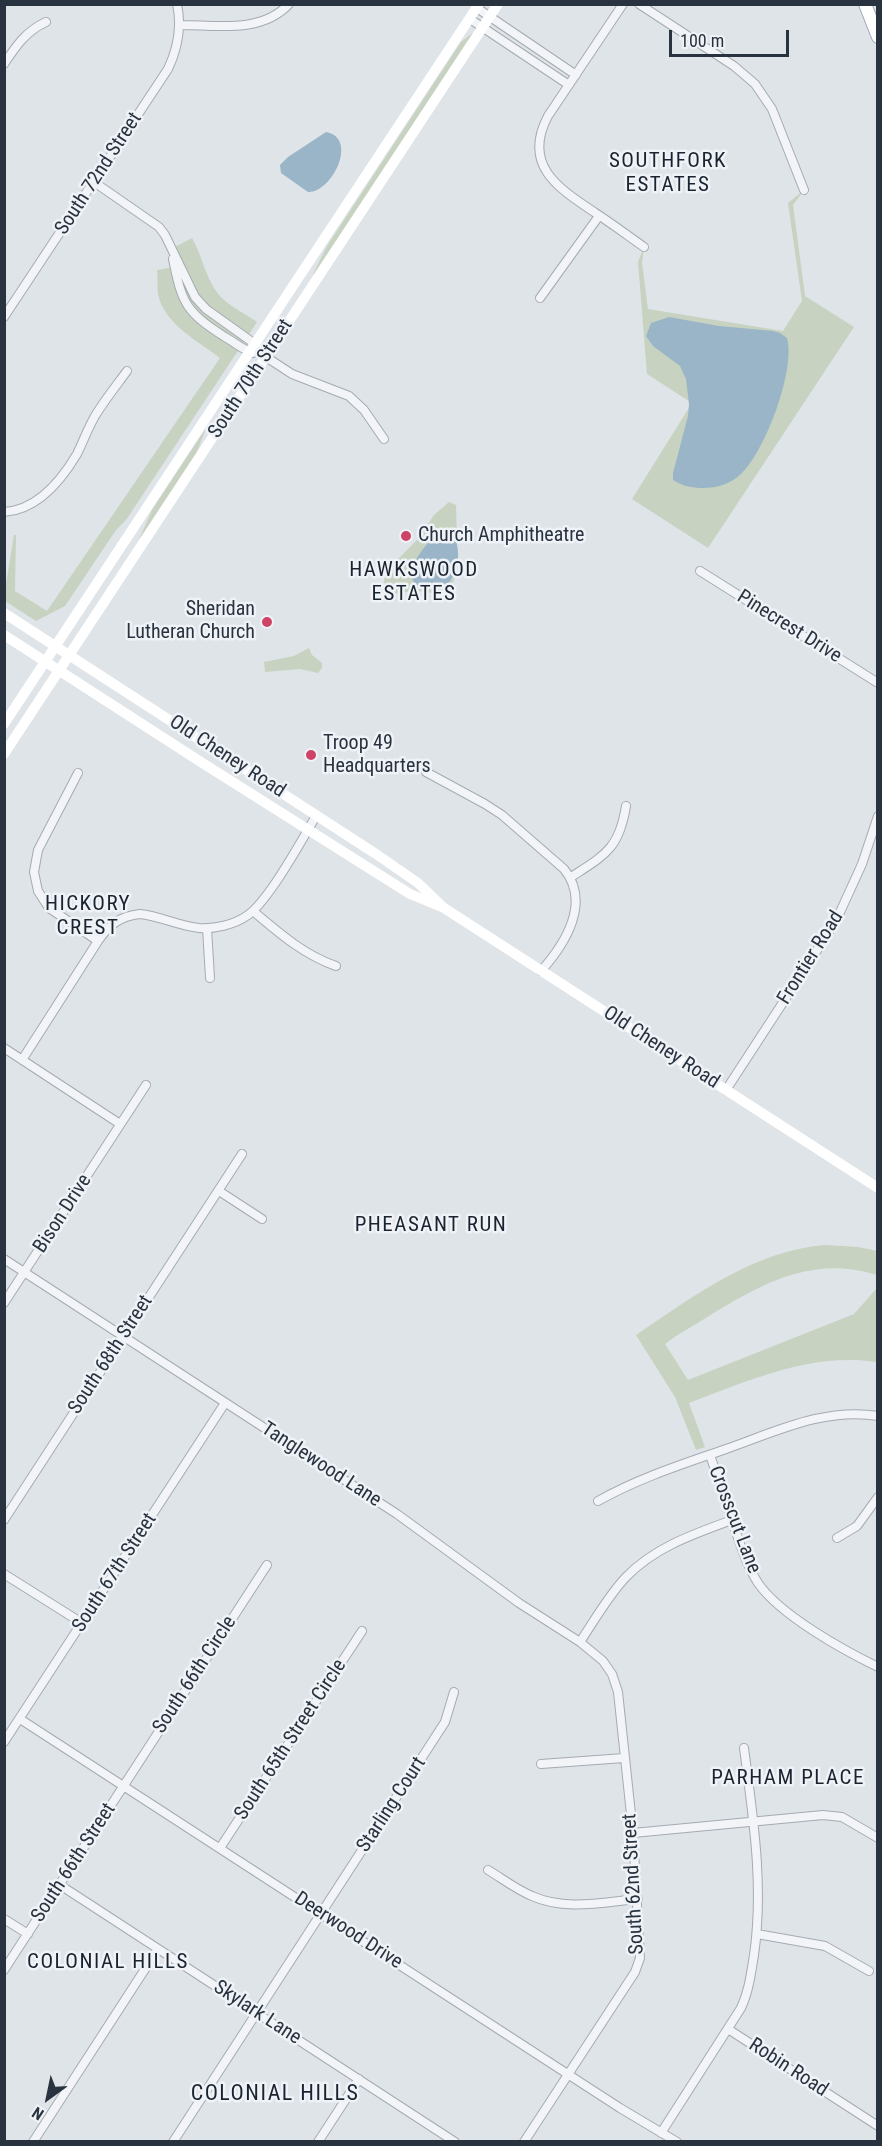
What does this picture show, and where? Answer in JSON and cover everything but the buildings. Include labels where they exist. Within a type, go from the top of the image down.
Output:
[{"type":"main road","name":"South 70th Street","points":[[4,754],[498,4]]},
{"type":"main road","points":[[865,4],[878,37]]},
{"type":"main road","name":"South 70th Street","points":[[4,724],[478,6]]},
{"type":"main road","name":"Old Cheney Road","points":[[4,613],[418,883],[444,908]]},
{"type":"main road","name":"Old Cheney Road","points":[[4,635],[410,894],[444,908],[878,1188]]},
{"type":"street","points":[[177,4],[180,25],[240,26],[260,23],[278,15],[289,4]]},
{"type":"street","points":[[622,4],[546,121],[540,141],[540,157],[547,174],[555,185],[644,247]]},
{"type":"street","points":[[639,4],[734,66],[754,84],[772,109],[804,190]]},
{"type":"street","points":[[478,6],[490,17],[576,75]]},
{"type":"street","points":[[470,19],[569,85]]},
{"type":"street","points":[[4,64],[22,38],[35,27],[46,22]]},
{"type":"street","name":"South 72nd Street","points":[[4,317],[168,69],[177,45],[180,25]]},
{"type":"street","points":[[94,182],[156,224],[165,235],[199,302],[252,348]]},
{"type":"street","points":[[540,298],[599,216]]},
{"type":"street","points":[[171,249],[182,296],[190,311],[200,320],[252,348],[298,377],[349,396],[364,410],[384,439]]},
{"type":"street","points":[[4,512],[30,506],[57,481],[76,455],[95,417],[127,371]]},
{"type":"street","name":"Pinecrest Drive","points":[[700,571],[878,683]]},
{"type":"street","points":[[426,772],[501,815],[564,868],[571,877],[577,896],[575,916],[551,960],[541,971]]},
{"type":"street","points":[[78,773],[38,849],[34,872],[38,891],[50,908],[98,941]]},
{"type":"street","points":[[571,877],[614,845],[622,828],[626,806]]},
{"type":"street","points":[[22,1060],[98,941],[112,923],[130,915],[150,915],[207,928],[237,922],[252,911],[267,893],[316,816]]},
{"type":"street","name":"Frontier Road","points":[[726,1090],[836,921],[862,864],[878,816]]},
{"type":"street","points":[[252,911],[303,950],[321,961],[336,966]]},
{"type":"street","points":[[207,928],[210,978]]},
{"type":"street","points":[[4,1048],[120,1124]]},
{"type":"street","name":"Bison Drive","points":[[4,1303],[146,1086]]},
{"type":"street","name":"South 68th Street","points":[[4,1520],[242,1154]]},
{"type":"street","points":[[219,1191],[262,1219]]},
{"type":"street","name":"Tanglewood Lane","points":[[4,1259],[397,1514],[519,1604],[580,1642],[609,1668]]},
{"type":"street","name":"South 67th Street","points":[[4,1742],[225,1403]]},
{"type":"street","points":[[598,1501],[628,1485],[811,1420],[850,1414],[878,1416]]},
{"type":"street","name":"Crosscut Lane","points":[[710,1455],[743,1552],[764,1591],[783,1608],[819,1633],[858,1658],[878,1667]]},
{"type":"street","points":[[837,1538],[851,1532],[857,1526],[878,1497]]},
{"type":"street","points":[[580,1642],[613,1593],[625,1578],[643,1562],[680,1540],[732,1520]]},
{"type":"street","name":"South 66th Circle","points":[[123,1786],[267,1565]]},
{"type":"street","points":[[4,1574],[82,1623]]},
{"type":"street","name":"South 65th Street Circle","points":[[220,1848],[362,1631]]},
{"type":"street","name":"South 62nd Street","points":[[524,2142],[638,1965],[640,1948],[633,1833],[618,1692],[609,1668]]},
{"type":"street","name":"Starling Court","points":[[173,2142],[445,1722],[454,1692]]},
{"type":"street","name":"Deerwood Drive","points":[[20,1719],[568,2074],[677,2142]]},
{"type":"street","points":[[661,2133],[741,2008],[749,1986],[757,1934],[759,1881],[744,1748]]},
{"type":"street","points":[[541,1764],[624,1758]]},
{"type":"street","name":"South 66th Street","points":[[4,1970],[123,1786]]},
{"type":"street","points":[[633,1833],[833,1815],[853,1822],[878,1838]]},
{"type":"street","points":[[488,1870],[531,1896],[557,1904],[572,1905],[638,1899]]},
{"type":"street","name":"Skylark Lane","points":[[60,1885],[455,2142]]},
{"type":"street","points":[[4,1919],[28,1934]]},
{"type":"street","points":[[757,1934],[825,1946],[869,1971]]},
{"type":"street","points":[[33,2142],[159,1949]]},
{"type":"street","name":"Robin Road","points":[[728,2029],[878,2126]]},
{"type":"street","points":[[318,2142],[359,2079]]},
{"type":"green space","points":[[474,32],[313,274],[327,246],[461,42]]},
{"type":"green space","points":[[804,190],[793,205],[805,296],[854,327],[708,548],[632,499],[692,403],[647,374],[638,262],[644,247],[642,263],[648,309],[783,331],[802,301],[788,203]]},
{"type":"green space","points":[[192,238],[208,277],[217,292],[257,322],[126,520],[116,530],[65,606],[36,621],[5,601],[4,584],[6,584],[14,535],[16,535],[15,591],[47,611],[220,358],[174,323],[161,305],[158,294],[157,270],[174,267],[171,249]]},
{"type":"green space","points":[[206,428],[196,454],[138,542],[152,510]]},
{"type":"green space","points":[[449,502],[456,505],[457,544],[450,530],[429,541],[411,571],[422,585],[444,584],[455,576],[453,583],[436,594],[417,591],[391,592],[385,586],[384,580],[389,568],[418,539],[434,515]]},
{"type":"green space","points":[[309,648],[312,655],[322,663],[322,668],[318,673],[300,669],[265,672],[264,662],[294,656]]},
{"type":"green space","points":[[825,1245],[877,1251],[877,1275],[832,1268],[791,1275],[751,1292],[665,1344],[688,1380],[854,1314],[877,1288],[877,1362],[828,1361],[781,1370],[689,1403],[705,1447],[696,1450],[675,1397],[636,1335],[702,1291],[749,1266],[773,1256]]},
{"type":"water","points":[[326,132],[336,136],[340,144],[341,154],[338,165],[326,184],[317,190],[308,192],[281,173],[280,165],[288,157]]},
{"type":"water","points":[[669,317],[719,326],[773,331],[787,338],[789,352],[783,389],[760,448],[741,474],[724,485],[695,488],[673,480],[688,416],[686,379],[680,366],[653,346],[646,336],[651,323]]},
{"type":"water","points":[[447,529],[456,539],[458,553],[457,566],[452,579],[448,584],[418,586],[411,575],[415,561],[436,535]]},
{"type":"place","name":"Church Amphitheatre","points":[[406,536]]},
{"type":"place","name":"Sheridan Lutheran Church","points":[[267,622]]},
{"type":"place","name":"Troop 49 Headquarters","points":[[311,755]]},
{"type":"district","name":"SOUTHFORK ESTATES","points":[[668,174]]},
{"type":"district","name":"HAWKSWOOD ESTATES","points":[[414,583]]},
{"type":"district","name":"HICKORY CREST","points":[[88,917]]},
{"type":"district","name":"PHEASANT RUN","points":[[431,1226]]},
{"type":"district","name":"PARHAM PLACE","points":[[788,1779]]},
{"type":"district","name":"COLONIAL HILLS","points":[[108,1963]]},
{"type":"district","name":"COLONIAL HILLS","points":[[275,2094]]}]
